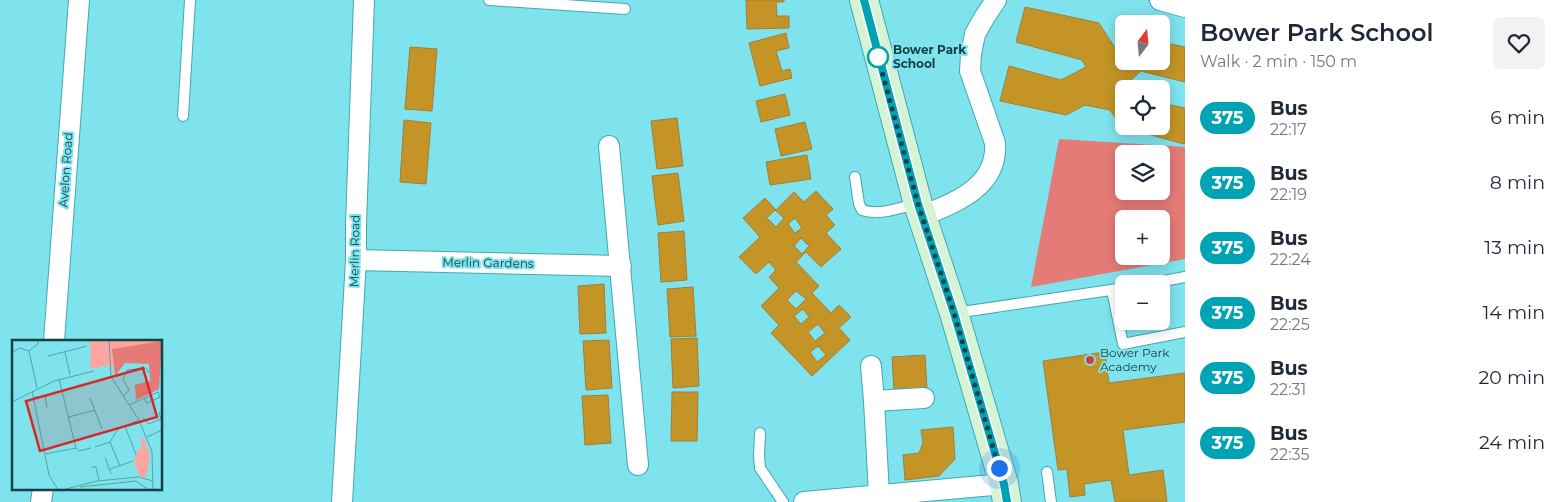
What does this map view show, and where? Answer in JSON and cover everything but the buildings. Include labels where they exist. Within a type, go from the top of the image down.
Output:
[{"type":"main road","points":[[864,0],[920,210],[954,313],[1006,493]]},
{"type":"street","name":"Avelon Road","points":[[54,340],[79,0]]},
{"type":"street","name":"Merlin Road","points":[[342,502],[356,260],[364,0]]},
{"type":"street","points":[[920,210],[952,204],[975,189],[985,180],[993,168],[996,155],[995,142],[970,71],[975,34],[996,0]]},
{"type":"street","points":[[1160,0],[1185,7]]},
{"type":"street","points":[[609,146],[638,465]]},
{"type":"street","name":"Merlin Gardens","points":[[356,260],[621,266]]},
{"type":"street","points":[[866,498],[874,401],[871,366]]},
{"type":"street","points":[[874,401],[924,398]]},
{"type":"street","points":[[804,502],[1006,493]]},
{"type":"lane","points":[[183,116],[190,0]]},
{"type":"lane","points":[[489,0],[625,9]]},
{"type":"lane","points":[[856,177],[859,204],[862,210],[869,213],[920,210]]},
{"type":"lane","points":[[1170,280],[1185,277]]},
{"type":"lane","points":[[1112,290],[1123,344],[1185,332]]},
{"type":"lane","points":[[954,313],[1115,290]]},
{"type":"lane","points":[[760,433],[760,468],[784,502]]},
{"type":"lane","points":[[1047,472],[1052,502]]},
{"type":"shaded area","points":[[1059,139],[1154,145],[1115,145],[1115,200],[1170,200],[1170,146],[1185,147],[1185,259],[1170,262],[1170,210],[1115,210],[1115,265],[1152,265],[1031,287]]},
{"type":"bus line","name":"375","points":[[864,0],[918,204],[954,313],[1004,484],[1007,502]]},
{"type":"place","name":"Bower Park School","points":[[878,57]]},
{"type":"place","name":"Bower Park Academy","points":[[1090,360]]},
{"type":"route","points":[[878,57],[918,204],[954,313],[999,468]]}]
